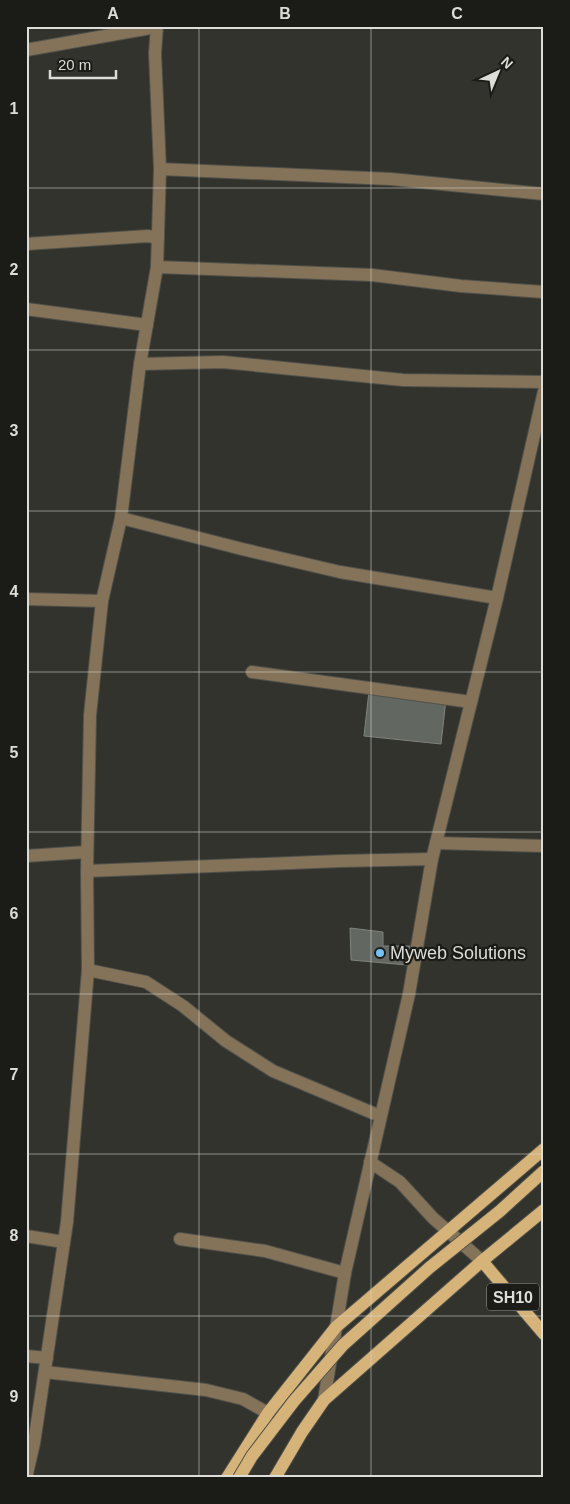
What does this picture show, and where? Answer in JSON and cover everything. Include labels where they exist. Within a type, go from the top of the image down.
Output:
[{"type":"main road","points":[[227,1478],[268,1413],[336,1327],[544,1149]]},
{"type":"main road","points":[[239,1478],[252,1456],[294,1402],[343,1345],[429,1268],[500,1211],[544,1171]]},
{"type":"main road","name":"SH10","points":[[544,1210],[482,1261],[544,1334]]},
{"type":"main road","points":[[275,1478],[302,1432],[324,1400],[482,1261]]},
{"type":"street","points":[[26,50],[156,27],[155,53],[160,169],[157,267],[140,364],[121,518],[102,602],[90,715],[87,852],[88,970],[64,1242],[34,1443],[26,1478]]},
{"type":"street","points":[[160,169],[391,178],[544,194]]},
{"type":"street","points":[[26,244],[148,236],[158,238]]},
{"type":"street","points":[[157,267],[372,275],[461,286],[544,292]]},
{"type":"street","points":[[26,309],[147,325]]},
{"type":"street","points":[[140,364],[223,362],[403,380],[544,382]]},
{"type":"street","points":[[324,1400],[346,1272],[409,994],[432,859],[497,598],[544,391]]},
{"type":"street","points":[[121,518],[340,572],[497,598]]},
{"type":"street","points":[[26,599],[102,602]]},
{"type":"street","points":[[252,672],[471,702]]},
{"type":"street","points":[[436,843],[544,846]]},
{"type":"street","points":[[26,856],[87,852]]},
{"type":"street","points":[[87,871],[432,859]]},
{"type":"street","points":[[88,970],[146,982],[183,1006],[226,1041],[273,1071],[380,1116]]},
{"type":"street","points":[[370,1162],[400,1182],[433,1218],[482,1261]]},
{"type":"street","points":[[26,1236],[64,1242]]},
{"type":"street","points":[[180,1239],[265,1251],[346,1272]]},
{"type":"street","points":[[26,1356],[46,1358]]},
{"type":"street","points":[[45,1372],[206,1390],[243,1399],[268,1413]]},
{"type":"building","points":[[369,691],[446,699],[441,744],[364,736]]},
{"type":"building","name":"Myweb Solutions","points":[[350,928],[383,932],[383,946],[410,946],[407,965],[351,960]]},
{"type":"place","name":"Myweb Solutions","points":[[380,953]]}]
